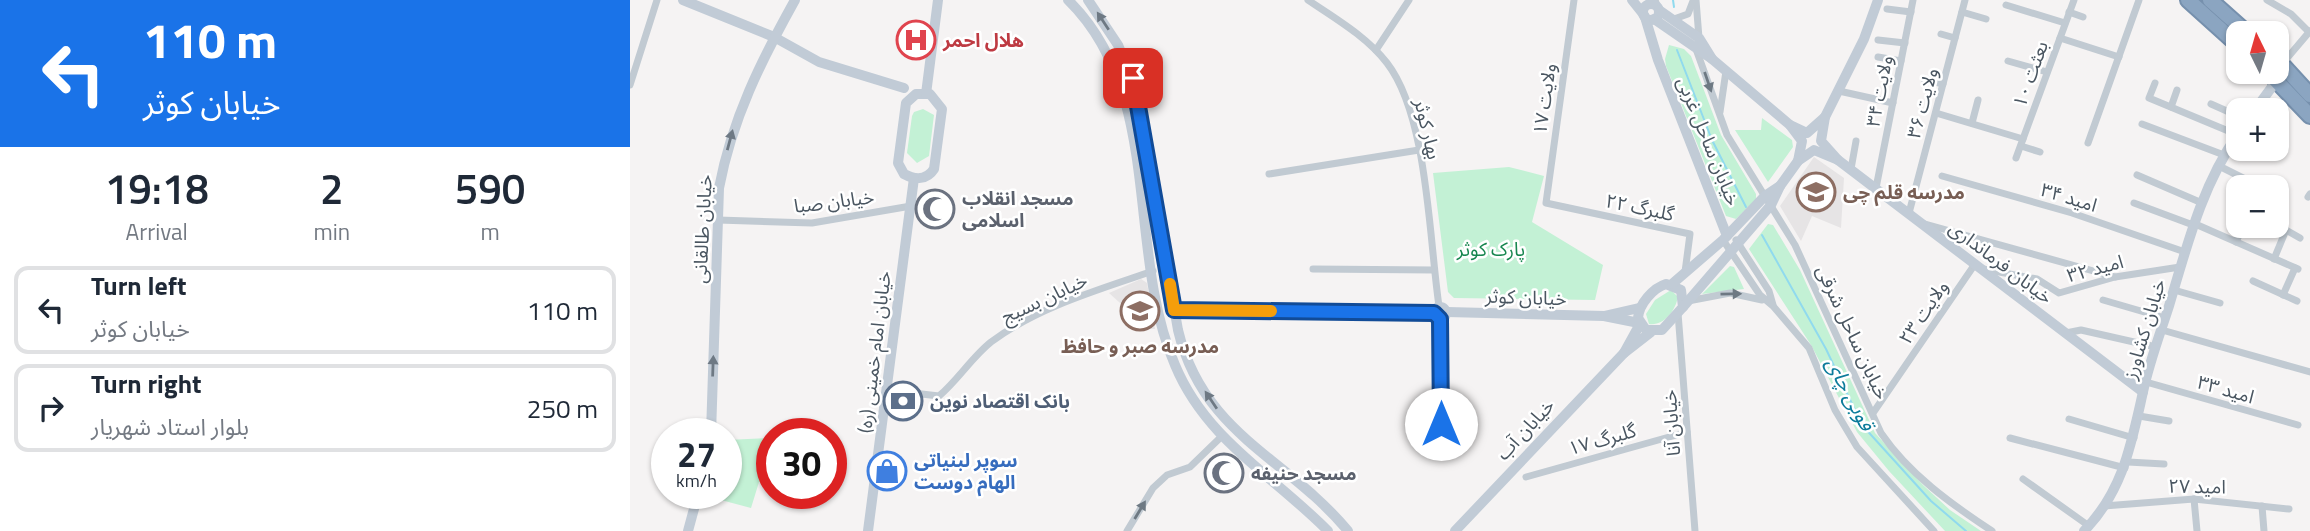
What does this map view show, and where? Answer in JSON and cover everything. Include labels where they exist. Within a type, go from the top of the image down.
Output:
[{"type":"highway","points":[[2188,0],[2226,34]]},
{"type":"highway","points":[[2210,0],[2234,21]]},
{"type":"highway","points":[[2289,73],[2310,95]]},
{"type":"highway","points":[[2280,84],[2310,116]]},
{"type":"main road","points":[[683,0],[774,37],[819,62],[906,94],[925,93],[936,98],[943,109],[934,169],[924,178],[904,174],[898,163],[906,94]]},
{"type":"main road","name":"خیابان طالقانی","points":[[712,418],[719,188],[733,129],[746,94],[795,0]]},
{"type":"main road","points":[[925,93],[938,0]]},
{"type":"main road","points":[[1068,0],[1100,40],[1117,75],[1127,106],[1162,325],[1175,366],[1199,409],[1221,437],[1328,531]]},
{"type":"main road","points":[[1088,0],[1118,45],[1133,78],[1174,310],[1189,365],[1230,426],[1321,501],[1348,531]]},
{"type":"main road","points":[[1632,0],[1654,11],[1698,43],[1712,59],[1805,137]]},
{"type":"main road","points":[[1768,201],[1672,284],[1657,287],[1639,308],[1639,324],[1651,332],[1662,331],[1735,247],[1798,161],[1817,145],[1825,117],[1878,0]]},
{"type":"main road","name":"خیابان ساحل غربی","points":[[1654,11],[1658,60],[1727,236]]},
{"type":"main road","name":"خیابان ساحل غربی","points":[[1654,11],[1658,60]]},
{"type":"main road","points":[[1798,161],[1805,137],[1825,117]]},
{"type":"main road","points":[[1805,137],[1817,134],[1817,145]]},
{"type":"main road","points":[[1805,137],[1805,149],[1817,145]]},
{"type":"main road","name":"خیابان فرمانداری","points":[[1817,145],[2066,333],[2144,387]]},
{"type":"main road","name":"خیابان کشاورز","points":[[2086,528],[2105,506],[2127,465],[2144,387],[2193,224],[2226,152]]},
{"type":"main road","name":"خیابان امام خمینی (ره)","points":[[868,531],[914,178]]},
{"type":"main road","points":[[1144,214],[1158,212]]},
{"type":"main road","points":[[1672,284],[1681,290],[1683,307]]},
{"type":"main road","name":"خیابان کوثر","points":[[1604,316],[1639,308]]},
{"type":"main road","name":"خیابان کوثر","points":[[1174,310],[1604,316],[1639,324]]},
{"type":"main road","name":"خیابان آب","points":[[1624,353],[1639,324]]},
{"type":"main road","name":"خیابان آب","points":[[1454,531],[1624,353],[1651,332]]},
{"type":"main road","points":[[1221,437],[1230,426]]},
{"type":"main road","points":[[688,531],[694,509]]},
{"type":"street","points":[[630,85],[657,0]]},
{"type":"street","name":"بهار کوثر","points":[[1308,0],[1348,26],[1376,50],[1399,82],[1411,114],[1419,150],[1440,313],[1441,424]]},
{"type":"street","points":[[1376,50],[1409,0]]},
{"type":"street","name":"ولایت ۱۷","points":[[1546,203],[1574,0]]},
{"type":"street","points":[[1654,11],[1686,16],[1694,0]]},
{"type":"street","name":"خیابان ساحل شرقی","points":[[1694,0],[1698,43],[1727,135],[1795,245],[1873,413],[1896,456],[1952,505],[1992,531]]},
{"type":"street","name":"ولایت ۳۴","points":[[1876,188],[1913,0]]},
{"type":"street","name":"ولایت ۳۶","points":[[1909,213],[1965,0]]},
{"type":"street","name":"بعثت ۱۰","points":[[2016,158],[2074,0]]},
{"type":"street","points":[[2088,143],[2140,0]]},
{"type":"street","points":[[2267,0],[2291,14],[2310,31],[2289,52]]},
{"type":"street","points":[[2006,5],[2066,23]]},
{"type":"street","points":[[1887,9],[1911,12]]},
{"type":"street","points":[[1962,12],[1986,19]]},
{"type":"street","points":[[2069,12],[2083,17]]},
{"type":"street","points":[[1941,34],[1955,38]]},
{"type":"street","points":[[2060,38],[2119,57]]},
{"type":"street","points":[[1878,40],[1905,43]]},
{"type":"street","points":[[1878,57],[1901,61]]},
{"type":"street","points":[[2008,61],[2047,72]]},
{"type":"street","points":[[1720,116],[1726,71]]},
{"type":"street","points":[[1924,79],[1943,84]]},
{"type":"street","points":[[2155,83],[2149,98],[2226,129]]},
{"type":"street","points":[[2171,107],[2177,90]]},
{"type":"street","points":[[1839,91],[1893,103]]},
{"type":"street","points":[[1972,123],[1978,100]]},
{"type":"street","points":[[2211,104],[2226,111]]},
{"type":"street","points":[[1936,113],[1972,123],[2040,152]]},
{"type":"street","points":[[2142,124],[2221,160],[2243,175]]},
{"type":"street","points":[[1851,169],[1856,141]]},
{"type":"street","points":[[1269,174],[1419,150]]},
{"type":"street","points":[[2137,175],[2202,203]]},
{"type":"street","name":"امید ۳۴","points":[[1942,176],[2072,213],[2185,252]]},
{"type":"street","name":"گلبرگ ۲۲","points":[[1546,203],[1690,234],[1685,272]]},
{"type":"street","points":[[2134,203],[2193,224],[2297,269],[2283,295]]},
{"type":"street","name":"خیابان صبا","points":[[719,220],[813,223],[911,206]]},
{"type":"street","points":[[1921,223],[2115,277]]},
{"type":"street","points":[[2274,259],[2286,230],[2300,238]]},
{"type":"street","points":[[1727,236],[1760,295],[1809,348],[1835,410],[1857,447],[1934,531]]},
{"type":"street","points":[[2236,242],[2238,238]]},
{"type":"street","name":"ولایت ۲۳","points":[[1873,413],[1978,266]]},
{"type":"street","name":"امید ۳۲","points":[[1978,266],[2037,279],[2059,293],[2115,277],[2180,267]]},
{"type":"street","points":[[1313,269],[1434,270]]},
{"type":"street","name":"خیابان بسیج","points":[[887,390],[939,396],[988,345],[1008,330],[1041,313],[1153,271]]},
{"type":"street","points":[[2253,281],[2297,301]]},
{"type":"street","points":[[2174,290],[2220,303]]},
{"type":"street","points":[[1683,307],[1738,293],[1754,296],[1773,306]]},
{"type":"street","points":[[2103,300],[2165,318]]},
{"type":"street","name":"خیابان آنا","points":[[1683,307],[1687,432],[1695,531]]},
{"type":"street","points":[[2066,333],[2081,330],[2157,347]]},
{"type":"street","points":[[2162,330],[2310,372]]},
{"type":"street","name":"امید ۳۳","points":[[2144,387],[2298,425]]},
{"type":"street","points":[[2139,416],[2169,421]]},
{"type":"street","points":[[2069,419],[2134,438]]},
{"type":"street","name":"گلبرگ ۱۷","points":[[1526,477],[1687,432]]},
{"type":"street","points":[[1127,531],[1153,488],[1167,475],[1190,467],[1221,437]]},
{"type":"street","points":[[2010,438],[2127,465],[2164,464]]},
{"type":"street","points":[[2023,479],[2086,528]]},
{"type":"street","points":[[2194,499],[2197,531]]},
{"type":"street","name":"امید ۲۷","points":[[2105,506],[2194,499],[2289,509]]},
{"type":"street","points":[[2262,506],[2264,531]]},
{"type":"shaded area","name":"مدرسه قلم چی","points":[[1814,157],[1844,178],[1841,228],[1812,216],[1801,241],[1780,206]]},
{"type":"shaded area","name":"مدرسه صبر و حافظ","points":[[1141,279],[1147,283],[1155,329],[1149,329],[1109,293]]},
{"type":"green space","points":[[1669,45],[1684,49],[1691,56],[1721,135],[1756,194],[1756,199],[1736,219],[1726,216],[1666,66]]},
{"type":"green space","points":[[923,109],[934,115],[929,156],[917,163],[907,153],[912,116],[914,112]]},
{"type":"green space","points":[[1762,118],[1792,140],[1793,147],[1768,182],[1735,130],[1761,130]]},
{"type":"green space","name":"پارک کوثر","points":[[1509,167],[1544,176],[1532,222],[1603,265],[1595,300],[1454,298],[1448,292],[1433,173]]},
{"type":"green space","points":[[1768,224],[1773,225],[1800,270],[1875,433],[1950,510],[1981,531],[1945,531],[1857,432],[1811,345],[1749,249]]},
{"type":"green space","points":[[1730,266],[1734,267],[1744,289],[1702,294]]},
{"type":"green space","points":[[1671,290],[1678,297],[1671,312],[1659,323],[1649,324],[1646,314],[1655,300]]},
{"type":"green space","points":[[742,439],[756,439],[756,492],[751,508],[742,506]]},
{"type":"waterway","name":"قوبی چای","points":[[1673,0],[1674,7]]},
{"type":"waterway","name":"قوبی چای","points":[[1677,50],[1712,140],[1746,207]]},
{"type":"waterway","name":"قوبی چای","points":[[1762,235],[1826,349],[1862,425],[1931,501],[1966,531]]},
{"type":"slow traffic","points":[[1170,284],[1174,310],[1271,311]]},
{"type":"place","name":"هلال احمر","points":[[916,40]]},
{"type":"place","name":"مدرسه قلم چی","points":[[1816,192]]},
{"type":"place","name":"مسجد انقلاب اسلامی","points":[[935,209]]},
{"type":"place","name":"مدرسه صبر و حافظ","points":[[1140,311]]},
{"type":"place","name":"بانک اقتصاد نوین","points":[[903,401]]},
{"type":"place","name":"سوپر لبنیاتی الهام دوست","points":[[887,471]]},
{"type":"place","name":"مسجد حنیفه","points":[[1224,473]]},
{"type":"route","points":[[1133,78],[1174,310],[1434,313],[1435,317],[1440,319],[1441,424]]}]
